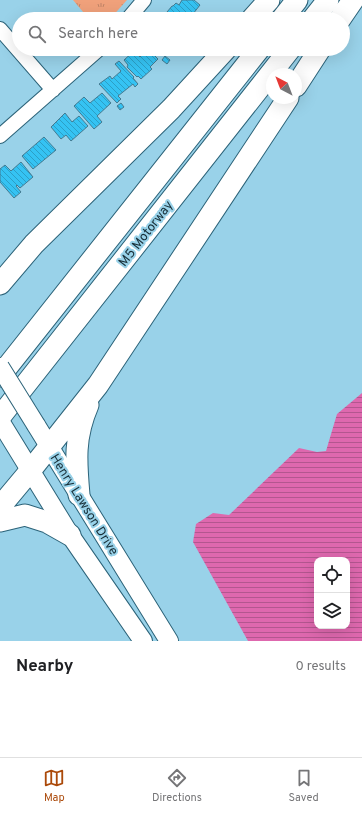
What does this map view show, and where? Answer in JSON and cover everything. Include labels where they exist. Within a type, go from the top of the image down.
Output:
[{"type":"highway","points":[[258,12],[269,0]]},
{"type":"highway","points":[[288,12],[298,0]]},
{"type":"highway","points":[[319,12],[328,0]]},
{"type":"highway","points":[[345,12],[353,0]]},
{"type":"highway","points":[[0,284],[34,244],[166,115],[220,56]]},
{"type":"highway","name":"M5 Motorway","points":[[0,376],[253,56]]},
{"type":"highway","name":"M5 Motorway","points":[[0,417],[284,56]]},
{"type":"highway","points":[[302,77],[315,56]]},
{"type":"highway","points":[[0,507],[98,385],[284,104]]},
{"type":"highway","points":[[0,268],[11,262],[34,244]]},
{"type":"highway","points":[[79,495],[76,459],[77,440],[85,413],[98,385]]},
{"type":"highway","points":[[0,521],[24,515],[47,522],[70,535]]},
{"type":"main road","name":"Henry Lawson Drive","points":[[0,367],[169,641]]},
{"type":"main road","points":[[0,421],[70,535],[143,641]]},
{"type":"street","points":[[134,12],[144,0]]},
{"type":"street","points":[[0,29],[12,43]]},
{"type":"street","points":[[23,56],[53,90]]},
{"type":"street","points":[[0,136],[91,56]]},
{"type":"green space","points":[[73,0],[127,0],[116,12],[83,12]]},
{"type":"shaded area","points":[[362,393],[362,641],[248,641],[193,542],[196,524],[213,513],[229,515],[299,448],[317,452],[326,451],[337,414]]},
{"type":"building","points":[[182,0],[194,0],[200,5],[194,12],[167,12],[176,3],[179,5]]},
{"type":"building","points":[[128,56],[155,56],[158,59],[150,67],[152,69],[141,79],[127,67],[128,65],[124,60]]},
{"type":"building","points":[[165,56],[170,60],[167,64],[162,60]]},
{"type":"building","points":[[119,61],[134,77],[133,78],[138,84],[135,87],[133,84],[118,96],[121,99],[117,103],[99,84],[110,76],[112,79],[121,71],[115,64]]},
{"type":"building","points":[[102,93],[111,103],[97,116],[102,122],[94,129],[74,106],[84,97],[90,103]]},
{"type":"building","points":[[121,103],[124,107],[120,110],[117,106]]},
{"type":"building","points":[[65,113],[72,122],[79,116],[88,126],[71,141],[66,135],[61,139],[51,127]]},
{"type":"building","points":[[44,137],[56,150],[33,169],[22,156]]},
{"type":"building","points":[[21,162],[33,177],[20,188],[17,185],[16,186],[21,192],[14,198],[0,182],[0,169],[5,165],[11,171]]}]
